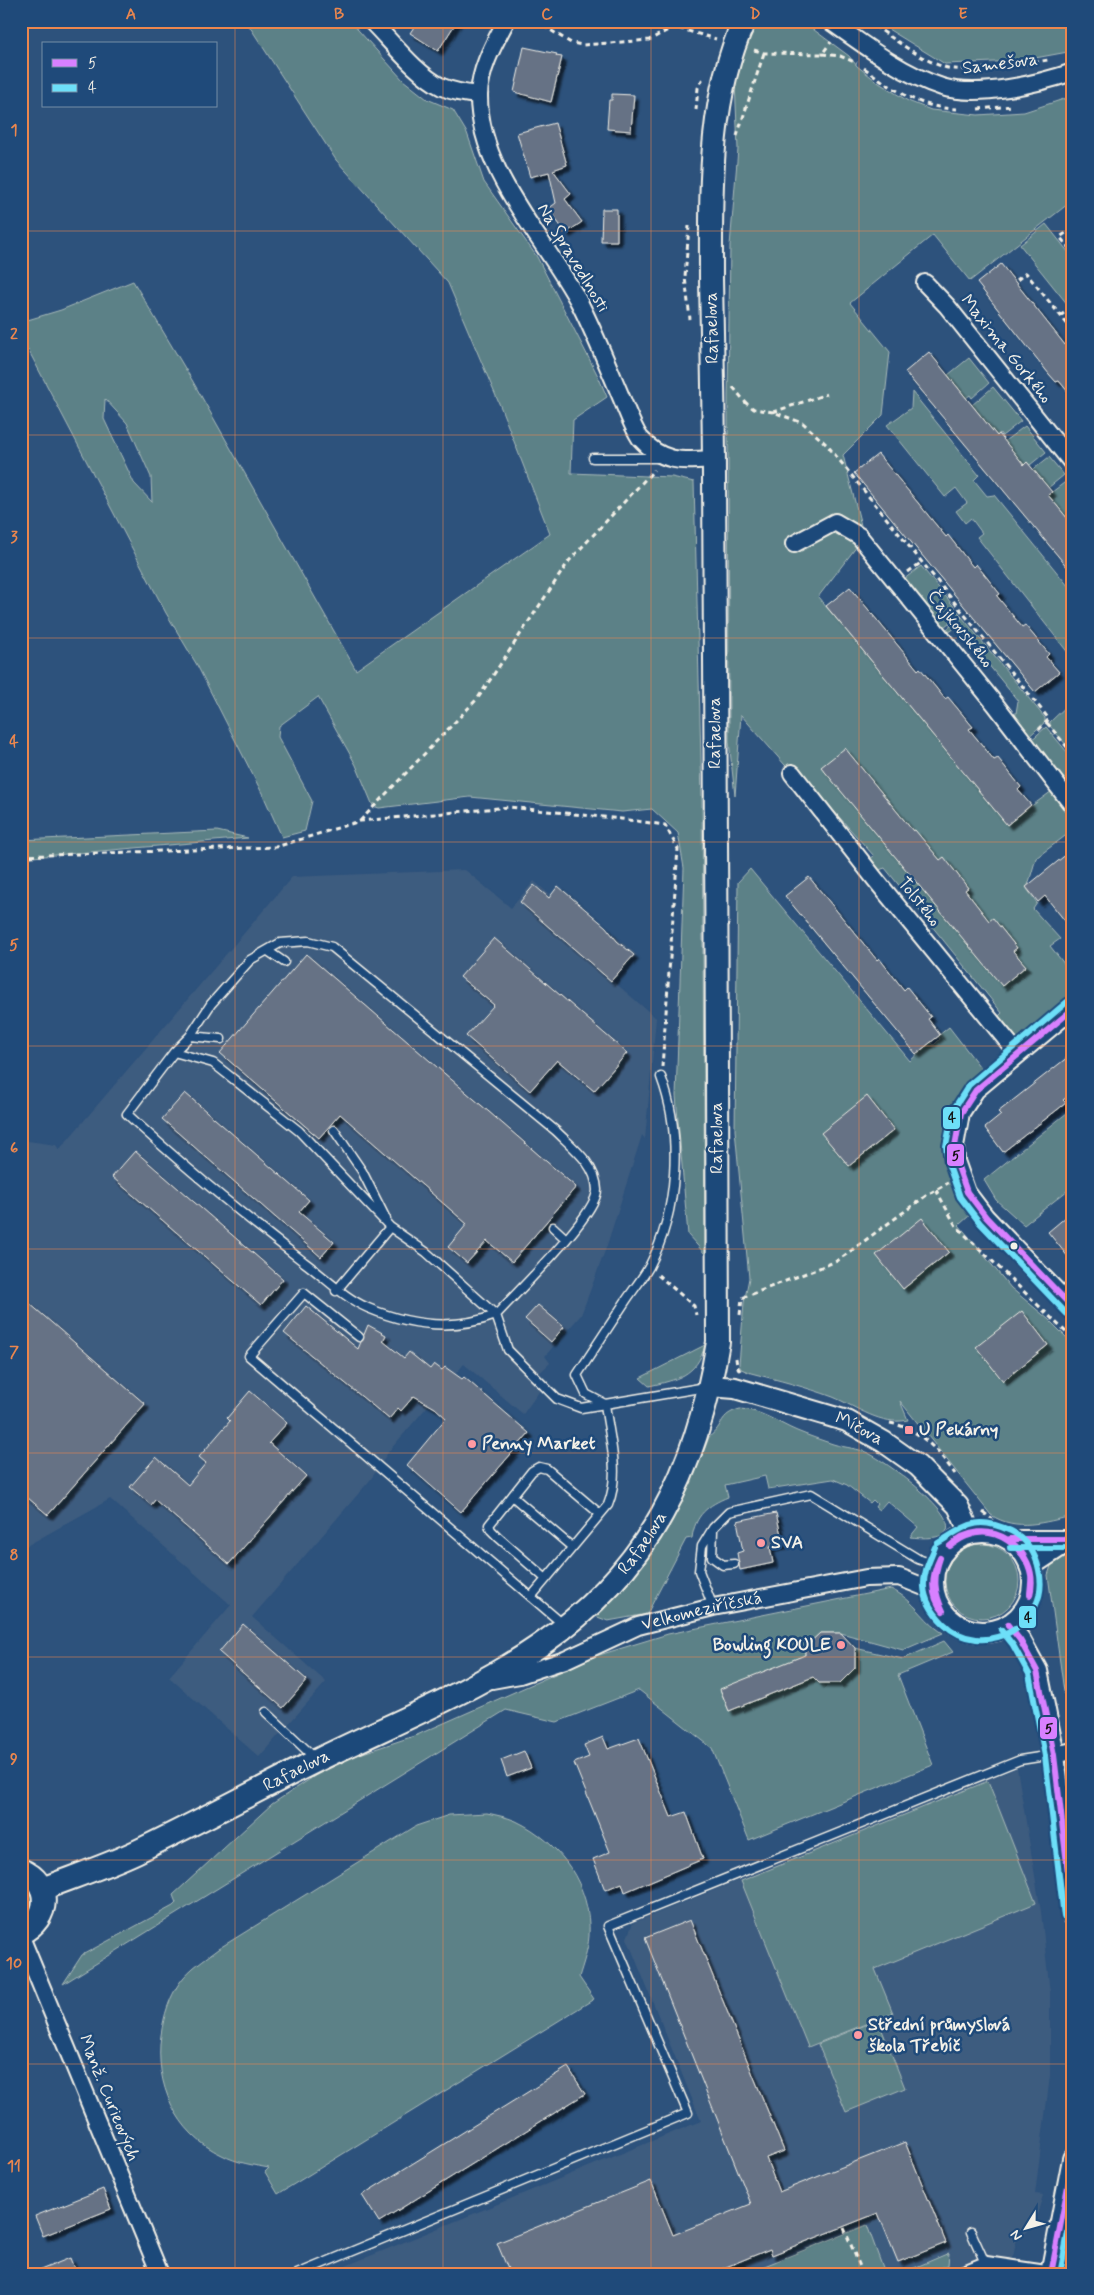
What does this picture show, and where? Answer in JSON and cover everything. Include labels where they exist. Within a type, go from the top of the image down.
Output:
[{"type":"main road","name":"Rafaelova","points":[[42,1889],[134,1853],[477,1682],[538,1647],[566,1626],[616,1578],[648,1537],[682,1477],[699,1429],[710,1386],[718,1342],[714,459],[711,233],[713,152],[720,97],[734,45],[744,21]]},
{"type":"main road","points":[[21,1870],[36,1880],[42,1889],[44,1900],[43,1911],[38,1921],[21,1933]]},
{"type":"street","points":[[371,21],[417,67],[440,86],[458,92],[479,95]]},
{"type":"street","name":"Na Spravedlnosti","points":[[506,21],[491,49],[482,74],[479,95],[487,142],[501,177],[569,283],[594,331],[637,432],[646,444],[665,458],[683,462],[714,459]]},
{"type":"street","name":"Samešova","points":[[830,21],[890,61],[944,88],[972,91],[1026,84],[1073,72]]},
{"type":"street","name":"Maxima Gorkého","points":[[925,283],[947,306],[1071,459]]},
{"type":"street","name":"Čajkovského","points":[[794,544],[835,522],[859,536],[1025,743],[1073,806]]},
{"type":"street","name":"Tolstého","points":[[792,773],[875,879],[1018,1054]]},
{"type":"street","points":[[1073,1009],[976,1090],[960,1113],[955,1133],[955,1146],[960,1176],[967,1192],[986,1218],[1073,1308]]},
{"type":"street","name":"Míčova","points":[[710,1386],[744,1391],[847,1420],[884,1442],[918,1466],[958,1506],[970,1533]]},
{"type":"street","points":[[1010,1539],[1022,1551],[1030,1566],[1033,1583],[1029,1600],[1021,1614],[1008,1625],[993,1630],[978,1631],[962,1627],[949,1618],[939,1606],[934,1592],[933,1578],[936,1565],[943,1550],[955,1540],[970,1533],[987,1532],[1010,1539],[1072,1539]]},
{"type":"street","points":[[1030,1566],[1072,1539]]},
{"type":"street","name":"Velkomeziříčská","points":[[477,1682],[520,1675],[565,1660],[638,1626],[713,1608],[866,1578],[899,1577],[934,1592]]},
{"type":"street","points":[[1008,1625],[1020,1640],[1037,1671],[1063,1753],[1073,1916]]},
{"type":"street","name":"Manž. Curieových","points":[[21,1938],[160,2274]]},
{"type":"street","points":[[1050,2274],[1073,2159]]},
{"type":"street","points":[[964,2274],[986,2265],[1046,2274]]},
{"type":"lane","points":[[593,458],[665,458]]},
{"type":"lane","points":[[308,941],[332,947],[556,1131],[590,1165],[597,1190],[585,1217],[496,1315],[475,1323],[451,1326],[417,1324],[368,1308],[336,1291],[301,1259],[194,1175],[127,1114],[174,1052],[190,1036],[211,1004],[250,960],[268,951],[280,944],[308,941]]},
{"type":"lane","points":[[268,951],[284,962]]},
{"type":"lane","points":[[190,1036],[221,1039]]},
{"type":"lane","points":[[174,1052],[213,1063],[299,1131],[390,1227],[426,1252],[496,1315],[508,1350],[557,1399],[581,1408],[710,1386]]},
{"type":"lane","points":[[604,1404],[586,1394],[577,1375],[649,1267],[664,1228],[672,1189],[675,1136],[668,1096],[661,1077]]},
{"type":"lane","points":[[334,1130],[362,1172],[390,1227]]},
{"type":"lane","points":[[336,1291],[390,1227]]},
{"type":"lane","points":[[553,1227],[566,1239]]},
{"type":"lane","points":[[301,1259],[307,1251]]},
{"type":"lane","points":[[359,1337],[304,1293],[249,1356],[566,1626]]},
{"type":"lane","points":[[531,1597],[608,1505],[614,1489],[614,1470],[604,1404]]},
{"type":"lane","points":[[546,1579],[490,1530],[489,1525],[532,1471],[539,1467],[547,1470],[600,1514]]},
{"type":"lane","points":[[713,1608],[699,1571],[702,1546],[713,1528],[730,1512],[812,1494],[918,1559],[936,1565]]},
{"type":"lane","points":[[512,1496],[572,1547]]},
{"type":"lane","points":[[713,1528],[712,1557],[723,1565],[734,1564]]},
{"type":"lane","points":[[266,1712],[318,1760]]},
{"type":"lane","points":[[297,2274],[688,2113],[608,1926],[1020,1760],[1063,1753]]},
{"type":"lane","points":[[971,2232],[986,2265]]},
{"type":"path","points":[[536,21],[571,42],[583,44],[649,40],[674,27],[720,40]]},
{"type":"path","points":[[868,21],[922,56],[946,67],[1000,66],[1054,60]]},
{"type":"path","points":[[746,48],[764,53],[822,54],[831,41]]},
{"type":"path","points":[[735,142],[764,53]]},
{"type":"path","points":[[1073,228],[1060,237],[1073,253]]},
{"type":"path","points":[[1017,280],[1026,273],[1073,331]]},
{"type":"path","points":[[1060,316],[1073,306]]},
{"type":"path","points":[[730,383],[746,404],[759,410],[773,412],[803,423],[827,445],[1049,719],[1025,743]]},
{"type":"path","points":[[773,412],[826,394]]},
{"type":"path","points":[[360,821],[478,698],[570,561],[665,458]]},
{"type":"path","points":[[1047,723],[1073,754]]},
{"type":"path","points":[[21,856],[276,847],[360,821],[509,808],[621,818],[665,826],[678,849],[661,1077]]},
{"type":"path","points":[[738,1325],[742,1298],[837,1260],[936,1190],[960,1176]]},
{"type":"path","points":[[936,1190],[956,1226],[1073,1339]]},
{"type":"path","points":[[649,1267],[694,1306],[700,1324]]},
{"type":"path","points":[[844,2228],[863,2274]]},
{"type":"shaded area","points":[[465,870],[511,908],[534,881],[596,935],[604,927],[637,955],[613,981],[656,1018],[645,1139],[642,1135],[606,1248],[581,1315],[545,1356],[550,1363],[533,1379],[541,1389],[523,1414],[464,1364],[389,1451],[371,1479],[252,1617],[326,1682],[259,1757],[169,1677],[231,1605],[110,1499],[21,1549],[21,1140],[56,1145],[59,1150],[292,877]]},
{"type":"shaded area","name":"Střední průmyslová škola Třebíč","points":[[1017,1768],[1041,1912],[1050,1993],[1050,2076],[1035,2194],[1043,2195],[1036,2218],[1027,2232],[1017,2239],[1009,2274],[326,2274],[701,2121],[627,1938],[633,1923]]},
{"type":"green space","points":[[246,21],[350,21],[403,80],[427,99],[453,110],[467,133],[484,182],[537,257],[607,397],[573,420],[571,473],[672,477],[694,482],[702,799],[705,1254],[688,1235],[676,1096],[684,868],[678,833],[652,809],[622,812],[470,797],[379,808],[373,806],[356,765],[318,697],[279,726],[278,737],[312,801],[305,831],[282,837],[264,797],[197,665],[166,613],[21,336],[21,322],[61,310],[133,281],[192,380],[356,670],[550,534],[501,408],[448,283],[336,160]],"holes":[[[105,399],[127,423],[151,477],[152,502],[134,483],[104,419]]]},
{"type":"green space","points":[[760,21],[802,21],[849,56],[857,66],[879,83],[908,101],[931,110],[978,115],[1024,112],[1073,96],[1073,200],[970,281],[933,235],[850,303],[890,352],[883,415],[843,455],[864,537],[818,597],[1007,824],[1052,791],[1073,816],[1073,830],[1036,858],[1027,889],[1037,903],[1033,909],[1060,939],[1050,946],[1069,970],[1073,967],[1073,1000],[1029,1036],[1014,1042],[987,1027],[1002,1013],[885,868],[864,875],[857,867],[874,856],[824,800],[799,781],[741,715],[735,796],[729,741],[728,395],[730,246],[738,149],[735,82],[749,39]]},
{"type":"green space","points":[[875,21],[1073,21],[1073,51],[1019,61],[945,64]]},
{"type":"green space","points":[[1046,224],[1073,258],[1073,301],[1068,305],[1020,245]]},
{"type":"green space","points":[[969,358],[989,383],[972,398],[970,395],[966,398],[948,375]]},
{"type":"green space","points":[[993,387],[1021,421],[1002,436],[1000,433],[996,436],[972,405]]},
{"type":"green space","points":[[912,392],[979,475],[974,480],[987,496],[994,495],[1073,592],[1073,659],[977,537],[982,533],[971,518],[965,523],[956,511],[967,503],[956,488],[945,497],[887,425],[911,408]]},
{"type":"green space","points":[[1025,426],[1046,452],[1030,465],[1027,462],[1024,465],[1002,443]]},
{"type":"green space","points":[[1049,457],[1064,475],[1048,488],[1030,472]]},
{"type":"green space","points":[[1068,480],[1073,486],[1073,525],[1048,495]]},
{"type":"green space","points":[[921,566],[960,614],[939,631],[899,583]]},
{"type":"green space","points":[[962,617],[1045,718],[1045,722],[1026,739],[1014,725],[1018,701],[957,626],[951,631],[942,633]]},
{"type":"green space","points":[[1073,700],[1073,753],[1050,726],[1050,722]]},
{"type":"green space","points":[[1046,727],[1073,759],[1073,798],[1028,743]]},
{"type":"green space","points":[[217,831],[248,838],[21,858],[21,840]]},
{"type":"green space","points":[[750,869],[910,1061],[931,1042],[934,1045],[940,1039],[938,1036],[949,1027],[983,1071],[968,1089],[957,1107],[946,1140],[946,1158],[950,1175],[970,1215],[959,1225],[1011,1288],[1048,1319],[1073,1344],[1073,1516],[1041,1523],[1021,1524],[1001,1520],[991,1515],[900,1401],[908,1420],[898,1421],[879,1418],[823,1393],[751,1373],[741,1369],[739,1365],[744,1303],[749,1278],[735,1130],[738,882]]},
{"type":"green space","points":[[1073,1108],[1073,1186],[1024,1225],[996,1200],[984,1180]]},
{"type":"green space","points":[[705,1345],[697,1364],[684,1375],[649,1386],[640,1378]]},
{"type":"green space","points":[[740,1409],[762,1414],[797,1431],[870,1454],[900,1474],[935,1504],[945,1519],[947,1530],[936,1537],[910,1537],[918,1527],[887,1501],[879,1510],[875,1507],[877,1504],[873,1500],[870,1503],[847,1485],[833,1479],[768,1489],[765,1476],[725,1485],[728,1497],[709,1507],[699,1517],[692,1538],[686,1539],[647,1614],[608,1621],[595,1616],[627,1583],[660,1541],[679,1507],[709,1437],[728,1414]]},
{"type":"green space","points":[[982,1544],[996,1547],[1008,1555],[1016,1567],[1019,1581],[1016,1595],[1008,1607],[996,1615],[982,1618],[968,1615],[956,1607],[948,1595],[945,1581],[948,1567],[956,1555],[968,1547]]},
{"type":"green space","points":[[1073,1553],[1073,1729],[1068,1721],[1048,1575],[1054,1557]]},
{"type":"green space","points":[[891,1589],[913,1605],[943,1633],[903,1650],[841,1633],[820,1633],[805,1647],[805,1655],[720,1690],[729,1711],[813,1677],[840,1683],[855,1668],[855,1648],[903,1659],[944,1641],[953,1652],[898,1675],[933,1765],[749,1840],[712,1748],[639,1690],[557,1722],[506,1710],[63,1984],[82,1955],[173,1906],[176,1903],[173,1895],[272,1804],[336,1762],[417,1735],[596,1656],[668,1634]]},
{"type":"green space","points":[[988,1781],[1036,1903],[875,1969],[893,2013],[808,2047],[741,1881]]},
{"type":"green space","points":[[487,1813],[516,1821],[532,1830],[559,1853],[579,1883],[589,1918],[589,1936],[579,1977],[594,1999],[278,2194],[265,2172],[269,2168],[228,2158],[206,2146],[192,2134],[172,2105],[165,2089],[160,2053],[162,2028],[168,2007],[176,1988],[188,1972],[218,1949],[416,1826],[449,1815]]},
{"type":"green space","points":[[21,1881],[33,1893],[34,1908],[21,1923]]},
{"type":"green space","points":[[878,2020],[905,2088],[846,2112],[818,2044]]},
{"type":"green space","points":[[867,2225],[885,2274],[759,2274],[757,2269]]},
{"type":"green space","points":[[949,2253],[948,2265],[925,2274],[900,2274]]},
{"type":"building","points":[[418,21],[457,21],[438,51],[410,33]]},
{"type":"building","points":[[524,47],[557,54],[556,56],[562,57],[551,102],[514,92]]},
{"type":"building","points":[[612,94],[634,95],[631,131],[607,129],[609,100],[612,100]]},
{"type":"building","points":[[555,123],[567,165],[553,170],[571,194],[565,199],[582,222],[566,233],[548,209],[556,203],[549,172],[530,177],[517,133]]},
{"type":"building","points":[[602,209],[617,209],[617,241],[601,241]]},
{"type":"building","points":[[1001,264],[1073,355],[1073,398],[1059,381],[1056,382],[1049,374],[977,283]]},
{"type":"building","points":[[929,352],[997,436],[999,434],[1024,465],[1027,462],[1052,492],[1048,495],[1073,525],[1073,574],[905,372]]},
{"type":"building","points":[[878,454],[946,537],[948,535],[973,567],[976,564],[1000,594],[997,596],[1009,611],[1022,627],[1025,625],[1049,654],[1046,657],[1059,672],[1035,692],[854,473]]},
{"type":"building","points":[[850,587],[918,670],[920,668],[945,699],[948,697],[973,727],[969,729],[994,760],[998,758],[1021,787],[1018,790],[1031,805],[1007,825],[826,606]]},
{"type":"building","points":[[845,748],[913,831],[915,830],[940,860],[944,857],[968,888],[965,890],[989,921],[993,918],[1017,948],[1013,951],[1026,966],[1002,986],[821,767]]},
{"type":"building","points":[[1073,849],[1073,931],[1045,896],[1038,902],[1026,887]]},
{"type":"building","points":[[809,877],[877,960],[879,958],[904,990],[907,987],[931,1017],[928,1019],[940,1035],[916,1054],[785,896]]},
{"type":"building","points":[[534,885],[549,898],[558,886],[606,927],[617,941],[634,955],[611,981],[520,902]]},
{"type":"building","points":[[494,938],[627,1053],[594,1091],[557,1060],[530,1091],[466,1036],[494,1005],[460,977]]},
{"type":"building","points":[[306,954],[576,1187],[512,1262],[487,1241],[467,1263],[448,1247],[467,1224],[340,1114],[319,1138],[220,1053]]},
{"type":"building","points":[[1073,1053],[1073,1093],[1063,1100],[1066,1103],[1003,1152],[985,1128],[1001,1115],[998,1112]]},
{"type":"building","points":[[185,1093],[309,1200],[299,1212],[334,1242],[321,1257],[162,1119]]},
{"type":"building","points":[[867,1096],[894,1130],[849,1166],[821,1133]]},
{"type":"building","points":[[135,1151],[283,1279],[261,1305],[112,1177]]},
{"type":"building","points":[[1073,1211],[1073,1263],[1048,1232]]},
{"type":"building","points":[[922,1218],[949,1252],[903,1289],[876,1255]]},
{"type":"building","points":[[21,1296],[145,1404],[48,1515],[21,1492]]},
{"type":"building","points":[[538,1305],[564,1327],[551,1342],[525,1319]]},
{"type":"building","points":[[306,1306],[358,1349],[368,1325],[386,1335],[383,1341],[404,1358],[409,1352],[430,1369],[434,1364],[442,1370],[445,1367],[462,1379],[464,1377],[529,1433],[461,1512],[407,1465],[446,1418],[435,1408],[414,1396],[401,1411],[398,1408],[389,1419],[284,1333]]},
{"type":"building","points":[[1022,1311],[1048,1345],[1003,1381],[976,1347]]},
{"type":"building","points":[[250,1391],[287,1423],[269,1443],[306,1476],[229,1564],[155,1500],[151,1505],[130,1487],[156,1457],[188,1485],[206,1463],[199,1457],[230,1421],[227,1418]]},
{"type":"building","name":"SVA","points":[[776,1513],[783,1544],[770,1547],[773,1563],[740,1570],[737,1553],[743,1551],[737,1521]]},
{"type":"building","points":[[243,1624],[307,1680],[283,1708],[219,1652]]},
{"type":"building","points":[[820,1633],[841,1633],[855,1648],[855,1668],[840,1683],[819,1683],[813,1677],[729,1711],[720,1689],[805,1655],[805,1647]]},
{"type":"building","points":[[603,1737],[608,1749],[639,1738],[671,1817],[686,1812],[703,1859],[625,1892],[622,1883],[605,1890],[593,1859],[610,1852],[574,1763],[589,1757],[584,1745]]},
{"type":"building","points":[[524,1751],[531,1768],[507,1777],[501,1760]]},
{"type":"building","points":[[690,1920],[784,2151],[766,2158],[779,2192],[905,2142],[946,2243],[898,2262],[878,2213],[772,2255],[770,2249],[709,2274],[510,2274],[497,2243],[651,2181],[673,2235],[751,2204],[645,1938]]},
{"type":"building","points":[[568,2067],[585,2094],[379,2222],[362,2195]]},
{"type":"building","points":[[103,2189],[111,2209],[43,2236],[35,2216]]},
{"type":"building","points":[[70,2258],[76,2274],[33,2274],[33,2273]]},
{"type":"transit line","name":"4","points":[[1067,1002],[969,1085],[953,1110],[946,1146],[948,1163],[960,1197],[980,1223],[1067,1314]]},
{"type":"transit line","name":"5","points":[[1073,1009],[976,1090],[961,1113],[955,1146],[956,1161],[967,1192],[986,1217],[1073,1308]]},
{"type":"transit line","name":"4","points":[[935,1547],[926,1571],[924,1587],[930,1607],[943,1623],[959,1634],[976,1639],[994,1638],[1010,1632],[1025,1621],[1035,1607],[1040,1590],[1039,1570],[1030,1547],[1026,1542],[1011,1531],[999,1526],[980,1523],[965,1527],[938,1543]]},
{"type":"transit line","name":"5","points":[[950,1546],[964,1536],[979,1532],[994,1534],[1008,1540],[1019,1550],[1027,1563],[1031,1578],[1030,1595]]},
{"type":"transit line","name":"5","points":[[950,1546],[958,1540],[978,1533],[988,1533],[1008,1540],[1023,1555],[1028,1565],[1031,1577],[1030,1595]]},
{"type":"transit line","name":"5","points":[[1010,1539],[1073,1539]]},
{"type":"transit line","name":"4","points":[[1010,1548],[1073,1548]]},
{"type":"transit line","name":"5","points":[[940,1558],[936,1572],[936,1585],[943,1611]]},
{"type":"transit line","name":"5","points":[[940,1558],[933,1586],[936,1599],[943,1611]]},
{"type":"transit line","name":"5","points":[[1008,1625],[1020,1640],[1037,1671],[1054,1755],[1073,1914]]},
{"type":"transit line","name":"4","points":[[1001,1630],[1013,1645],[1029,1674],[1045,1756],[1064,1917]]},
{"type":"transit line","name":"5","points":[[1051,2274],[1073,2160]]},
{"type":"transit line","name":"4","points":[[1060,2274],[1073,2207]]},
{"type":"place","name":"U Pekárny","points":[[909,1430]]},
{"type":"place","name":"Penny Market","points":[[472,1444]]},
{"type":"place","name":"SVA","points":[[761,1543]]},
{"type":"place","name":"Bowling KOULE","points":[[841,1645]]},
{"type":"place","name":"Střední průmyslová škola Třebíč","points":[[858,2035]]}]
